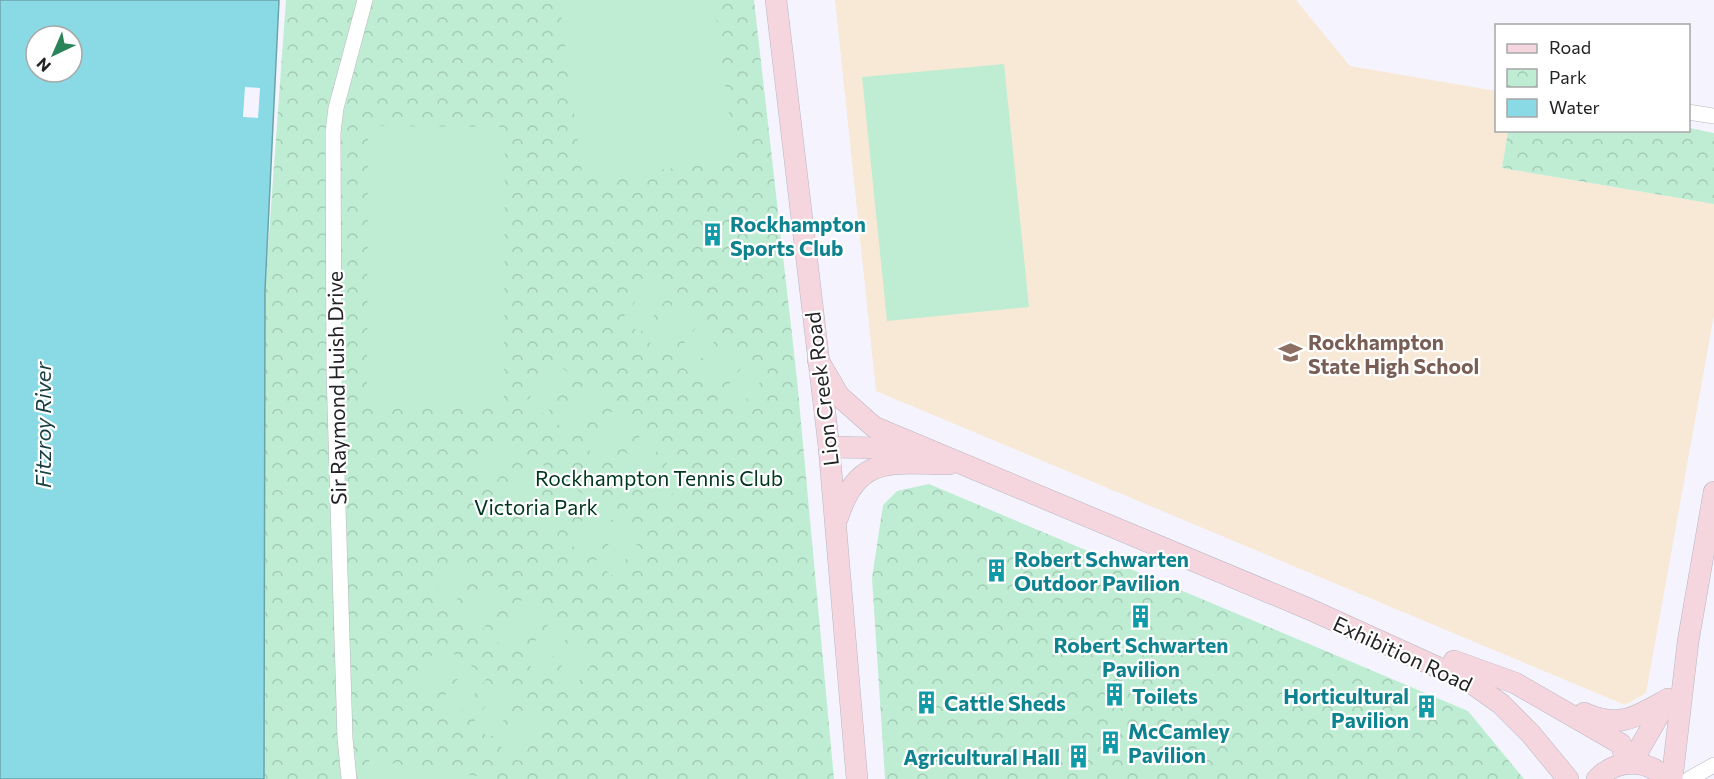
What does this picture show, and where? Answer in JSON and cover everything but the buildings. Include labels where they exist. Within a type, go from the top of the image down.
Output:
[{"type":"street","name":"Sir Raymond Huish Drive","points":[[349,779],[344,727],[334,372],[333,132],[336,108],[365,0]]},
{"type":"street","name":"Lion Creek Road","points":[[776,0],[829,447],[857,779]]},
{"type":"street","points":[[1690,112],[1714,116]]},
{"type":"street","name":"Exhibition Road","points":[[818,360],[839,396],[865,421],[959,464],[1309,609],[1470,682],[1508,711],[1537,740],[1568,779]]},
{"type":"street","name":"Exhibition Road","points":[[829,447],[882,448],[959,464]]},
{"type":"street","name":"Exhibition Road","points":[[835,526],[848,490],[856,480],[874,468],[894,464],[959,464]]},
{"type":"street","points":[[1672,779],[1688,642],[1714,492]]},
{"type":"street","name":"Exhibition Road","points":[[1309,609],[1515,683],[1601,720],[1619,723],[1668,699]]},
{"type":"street","points":[[1629,763],[1668,699],[1688,642]]},
{"type":"street","name":"Exhibition Road","points":[[1515,683],[1621,744],[1629,763]]},
{"type":"street","points":[[1597,779],[1614,766],[1629,763],[1647,765],[1666,779]]},
{"type":"street","points":[[1689,779],[1714,765]]},
{"type":"shaded area","name":"Rockhampton State High School","points":[[835,0],[1296,0],[1350,66],[1495,91],[1495,132],[1508,132],[1502,168],[1714,204],[1714,315],[1646,693],[1625,705],[876,391]]},
{"type":"green space","name":"Victoria Park","points":[[286,0],[754,0],[797,379],[834,779],[264,779],[265,290]]},
{"type":"green space","points":[[559,0],[714,0],[735,160],[583,180]]},
{"type":"green space","points":[[1004,64],[1029,307],[887,321],[862,77]]},
{"type":"green space","points":[[368,126],[505,127],[504,404],[367,403]]},
{"type":"green space","points":[[1690,128],[1714,133],[1714,204],[1502,168],[1508,132],[1690,132]]},
{"type":"green space","points":[[651,281],[670,295],[640,333],[622,319]]},
{"type":"green space","points":[[675,301],[693,315],[664,353],[646,340]]},
{"type":"green space","points":[[701,321],[719,335],[690,373],[672,359]]},
{"type":"green space","points":[[725,339],[743,353],[714,391],[696,377]]},
{"type":"green space","points":[[749,358],[768,372],[738,410],[720,396]]},
{"type":"green space","points":[[556,363],[574,377],[545,415],[527,401]]},
{"type":"green space","points":[[584,384],[602,398],[573,436],[555,422]]},
{"type":"green space","points":[[614,409],[632,423],[603,461],[585,447]]},
{"type":"green space","points":[[643,432],[661,446],[632,484],[614,470]]},
{"type":"green space","points":[[504,434],[522,448],[493,486],[475,472]]},
{"type":"green space","name":"Rockhampton Tennis Club","points":[[674,454],[692,468],[663,506],[645,492]]},
{"type":"green space","points":[[535,459],[553,472],[524,511],[506,497]]},
{"type":"green space","points":[[565,481],[583,494],[554,533],[536,519]]},
{"type":"green space","points":[[929,484],[1468,711],[1524,779],[885,779],[872,578],[883,505],[897,491]]},
{"type":"green space","points":[[596,503],[614,517],[585,555],[566,541]]},
{"type":"green space","points":[[624,524],[642,538],[613,576],[595,562]]},
{"type":"green space","points":[[460,558],[478,572],[449,610],[431,596]]},
{"type":"green space","points":[[491,581],[509,595],[480,633],[462,620]]},
{"type":"green space","points":[[521,600],[540,614],[510,652],[492,638]]},
{"type":"green space","points":[[551,621],[569,635],[539,673],[521,659]]},
{"type":"green space","points":[[580,642],[598,656],[569,694],[551,680]]},
{"type":"green space","points":[[441,644],[459,658],[430,696],[411,682]]},
{"type":"green space","points":[[469,664],[487,678],[458,716],[440,702]]},
{"type":"green space","points":[[501,686],[519,700],[490,738],[472,724]]},
{"type":"green space","points":[[530,709],[548,723],[519,761],[501,747]]},
{"type":"green space","points":[[369,760],[497,779],[371,779]]},
{"type":"water","name":"Fitzroy River","points":[[0,0],[279,0],[265,290],[264,779],[0,779]]},
{"type":"pier","points":[[245,87],[260,88],[258,118],[243,117]]},
{"type":"place","name":"Rockhampton Sports Club","points":[[712,235]]},
{"type":"place","name":"Rockhampton State High School","points":[[1290,353]]},
{"type":"place","name":"Robert Schwarten Outdoor Pavilion","points":[[996,570]]},
{"type":"place","name":"Robert Schwarten Pavilion","points":[[1141,616]]},
{"type":"place","name":"Toilets","points":[[1114,695]]},
{"type":"place","name":"Cattle Sheds","points":[[926,702]]},
{"type":"place","name":"Horticultural Pavilion","points":[[1427,707]]},
{"type":"place","name":"McCamley Pavilion","points":[[1110,742]]},
{"type":"place","name":"Agricultural Hall","points":[[1078,756]]}]
